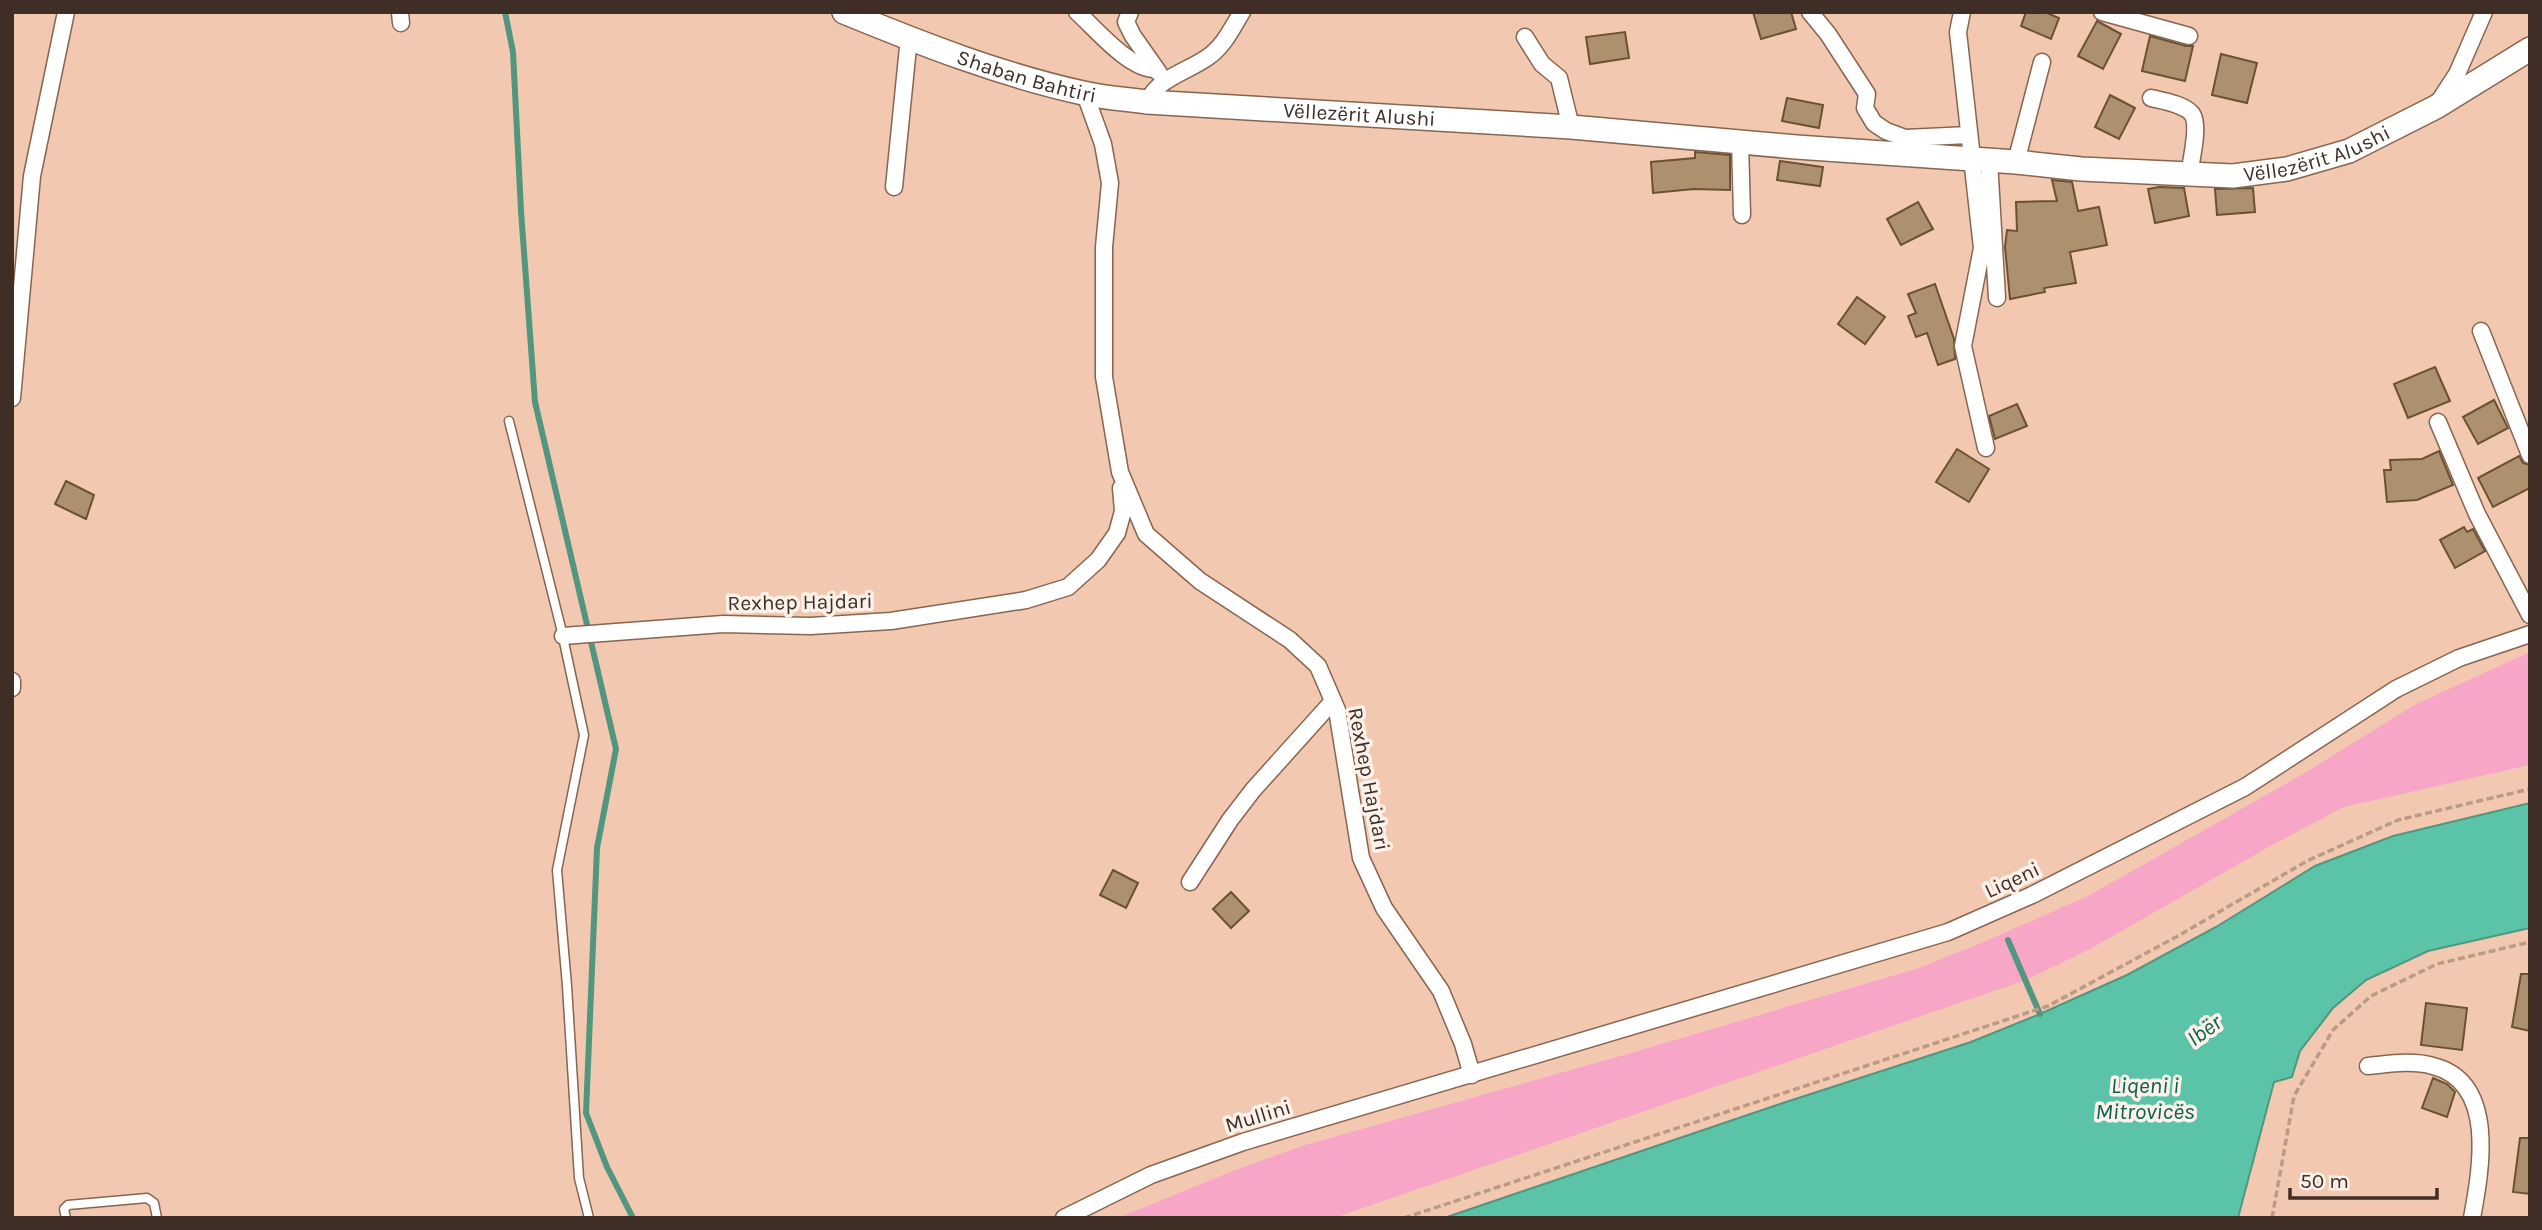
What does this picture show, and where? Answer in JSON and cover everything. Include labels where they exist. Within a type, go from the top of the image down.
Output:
[{"type":"main road","name":"Shaban Bahtiri","points":[[844,12],[874,18],[909,37],[959,58],[1085,94],[1147,102]]},
{"type":"main road","name":"Vëllezërit Alushi","points":[[1147,102],[1571,127],[2081,169],[2233,176],[2287,169],[2349,151],[2436,107],[2530,50]]},
{"type":"street","points":[[12,398],[32,176],[66,12]]},
{"type":"street","points":[[1077,12],[1124,56],[1160,75]]},
{"type":"street","points":[[1130,12],[1126,22],[1129,29],[1160,75]]},
{"type":"street","points":[[1147,102],[1160,75],[1210,56],[1224,42],[1242,12]]},
{"type":"street","points":[[1810,12],[1828,34],[1867,94],[1865,108],[1874,122],[1886,131],[1905,138],[1969,135]]},
{"type":"street","points":[[1962,12],[1958,32],[1969,135],[1980,160],[1997,298]]},
{"type":"street","points":[[2102,12],[2189,36]]},
{"type":"street","points":[[2436,107],[2457,74],[2484,12]]},
{"type":"street","points":[[894,187],[909,37]]},
{"type":"street","points":[[1525,37],[1542,64],[1559,78],[1571,127]]},
{"type":"street","points":[[2016,162],[2042,62]]},
{"type":"street","name":"Rexhep Hajdari","points":[[563,636],[723,624],[811,626],[891,621],[1026,600],[1068,587],[1098,560],[1117,533],[1123,511],[1120,472],[1104,377],[1104,247],[1110,183],[1103,144],[1085,94]]},
{"type":"street","points":[[2151,98],[2176,105],[2191,113],[2195,122],[2189,174]]},
{"type":"street","points":[[1740,141],[1742,215]]},
{"type":"street","points":[[1980,160],[1982,248],[1963,346],[1986,448]]},
{"type":"street","points":[[2481,331],[2530,455]]},
{"type":"street","points":[[2438,422],[2477,514],[2530,615]]},
{"type":"street","name":"Rexhep Hajdari","points":[[1120,472],[1146,534],[1200,581],[1290,640],[1318,666],[1333,701],[1344,746],[1361,858],[1384,908],[1441,991],[1464,1044],[1472,1075]]},
{"type":"street","name":"Liqeni","points":[[1472,1075],[1948,932],[2032,895],[2245,787],[2396,689],[2459,658],[2530,634]]},
{"type":"street","points":[[12,681],[12,688]]},
{"type":"street","points":[[1190,882],[1253,790],[1333,701]]},
{"type":"street","points":[[2368,1066],[2400,1063],[2432,1065],[2454,1075],[2469,1091],[2479,1116],[2480,1128],[2477,1194],[2472,1218]]},
{"type":"street","name":"Mullini","points":[[1065,1218],[1151,1175],[1243,1142],[1472,1075]]},
{"type":"lane","points":[[509,421],[563,636],[584,735],[557,870],[568,986],[579,1178],[589,1218]]},
{"type":"lane","points":[[66,1218],[64,1209],[68,1205],[147,1198],[154,1203],[157,1218]]},
{"type":"path","points":[[1404,1218],[2052,1004],[2318,856],[2398,820],[2530,789]]},
{"type":"path","points":[[2272,1218],[2294,1096],[2333,1030],[2371,996],[2437,964],[2530,942]]},
{"type":"shaded area","points":[[2530,652],[2530,765],[2344,807],[2090,949],[2026,980],[1334,1218],[1118,1218],[1235,1170],[1305,1145],[1919,968],[1979,944],[2088,896],[2303,774],[2416,704]]},
{"type":"water","name":"Liqeni i Mitrovicës","points":[[2530,803],[2530,928],[2428,951],[2366,980],[2333,1008],[2300,1051],[2292,1077],[2274,1082],[2238,1218],[1444,1218],[1971,1042],[2127,975],[2216,927],[2315,866],[2393,836]]},
{"type":"building","points":[[1753,12],[1791,12],[1796,29],[1761,39]]},
{"type":"building","points":[[2026,12],[2045,12],[2059,18],[2051,39],[2021,26]]},
{"type":"building","points":[[2097,21],[2121,34],[2103,69],[2078,56]]},
{"type":"building","points":[[1625,32],[1629,58],[1590,64],[1586,37]]},
{"type":"building","points":[[2150,36],[2193,46],[2185,81],[2142,71]]},
{"type":"building","points":[[2221,54],[2257,63],[2247,103],[2212,95]]},
{"type":"building","points":[[2110,95],[2135,108],[2119,139],[2095,127]]},
{"type":"building","points":[[1787,98],[1823,105],[1819,128],[1782,121]]},
{"type":"building","points":[[1695,152],[1730,155],[1730,190],[1694,189],[1653,193],[1651,162],[1695,158]]},
{"type":"building","points":[[1780,161],[1823,167],[1820,186],[1777,180]]},
{"type":"building","points":[[2052,180],[2072,182],[2078,211],[2099,207],[2107,245],[2070,252],[2076,283],[2044,288],[2045,292],[2010,299],[2005,247],[2007,230],[2017,231],[2016,202],[2057,201]]},
{"type":"building","points":[[2184,188],[2189,216],[2155,223],[2148,189]]},
{"type":"building","points":[[2253,188],[2255,212],[2217,215],[2215,189]]},
{"type":"building","points":[[1918,202],[1933,229],[1901,245],[1887,219]]},
{"type":"building","points":[[1935,284],[1954,339],[1955,359],[1938,365],[1927,333],[1916,337],[1908,316],[1916,313],[1908,294]]},
{"type":"building","points":[[1857,297],[1885,317],[1865,344],[1838,324]]},
{"type":"building","points":[[2435,367],[2450,401],[2408,418],[2394,384]]},
{"type":"building","points":[[2494,400],[2508,428],[2478,444],[2463,417]]},
{"type":"building","points":[[2017,404],[2027,426],[1995,439],[1989,416]]},
{"type":"building","points":[[1957,449],[1989,469],[1969,502],[1936,482]]},
{"type":"building","points":[[2439,451],[2453,485],[2417,500],[2387,502],[2384,470],[2391,470],[2390,460],[2422,459]]},
{"type":"building","points":[[2519,456],[2523,463],[2530,465],[2530,488],[2493,507],[2478,478]]},
{"type":"building","points":[[66,481],[94,495],[86,519],[55,504]]},
{"type":"building","points":[[2464,527],[2467,532],[2473,529],[2485,551],[2455,568],[2440,540]]},
{"type":"building","points":[[1113,870],[1138,883],[1126,908],[1100,895]]},
{"type":"building","points":[[1231,892],[1249,911],[1231,928],[1213,909]]},
{"type":"building","points":[[2521,974],[2530,974],[2530,1031],[2512,1027]]},
{"type":"building","points":[[2426,1003],[2467,1008],[2462,1050],[2421,1045]]},
{"type":"building","points":[[2433,1078],[2447,1084],[2455,1092],[2447,1117],[2422,1108]]},
{"type":"building","points":[[2520,1138],[2530,1138],[2530,1194],[2513,1192]]},
{"type":"waterway","points":[[505,12],[513,52],[535,402],[616,749],[597,848],[586,1113],[607,1167],[633,1218]]},
{"type":"waterway","points":[[2008,940],[2040,1014]]},
{"type":"water label","name":"Ibër","points":[[2204,1030]]}]
